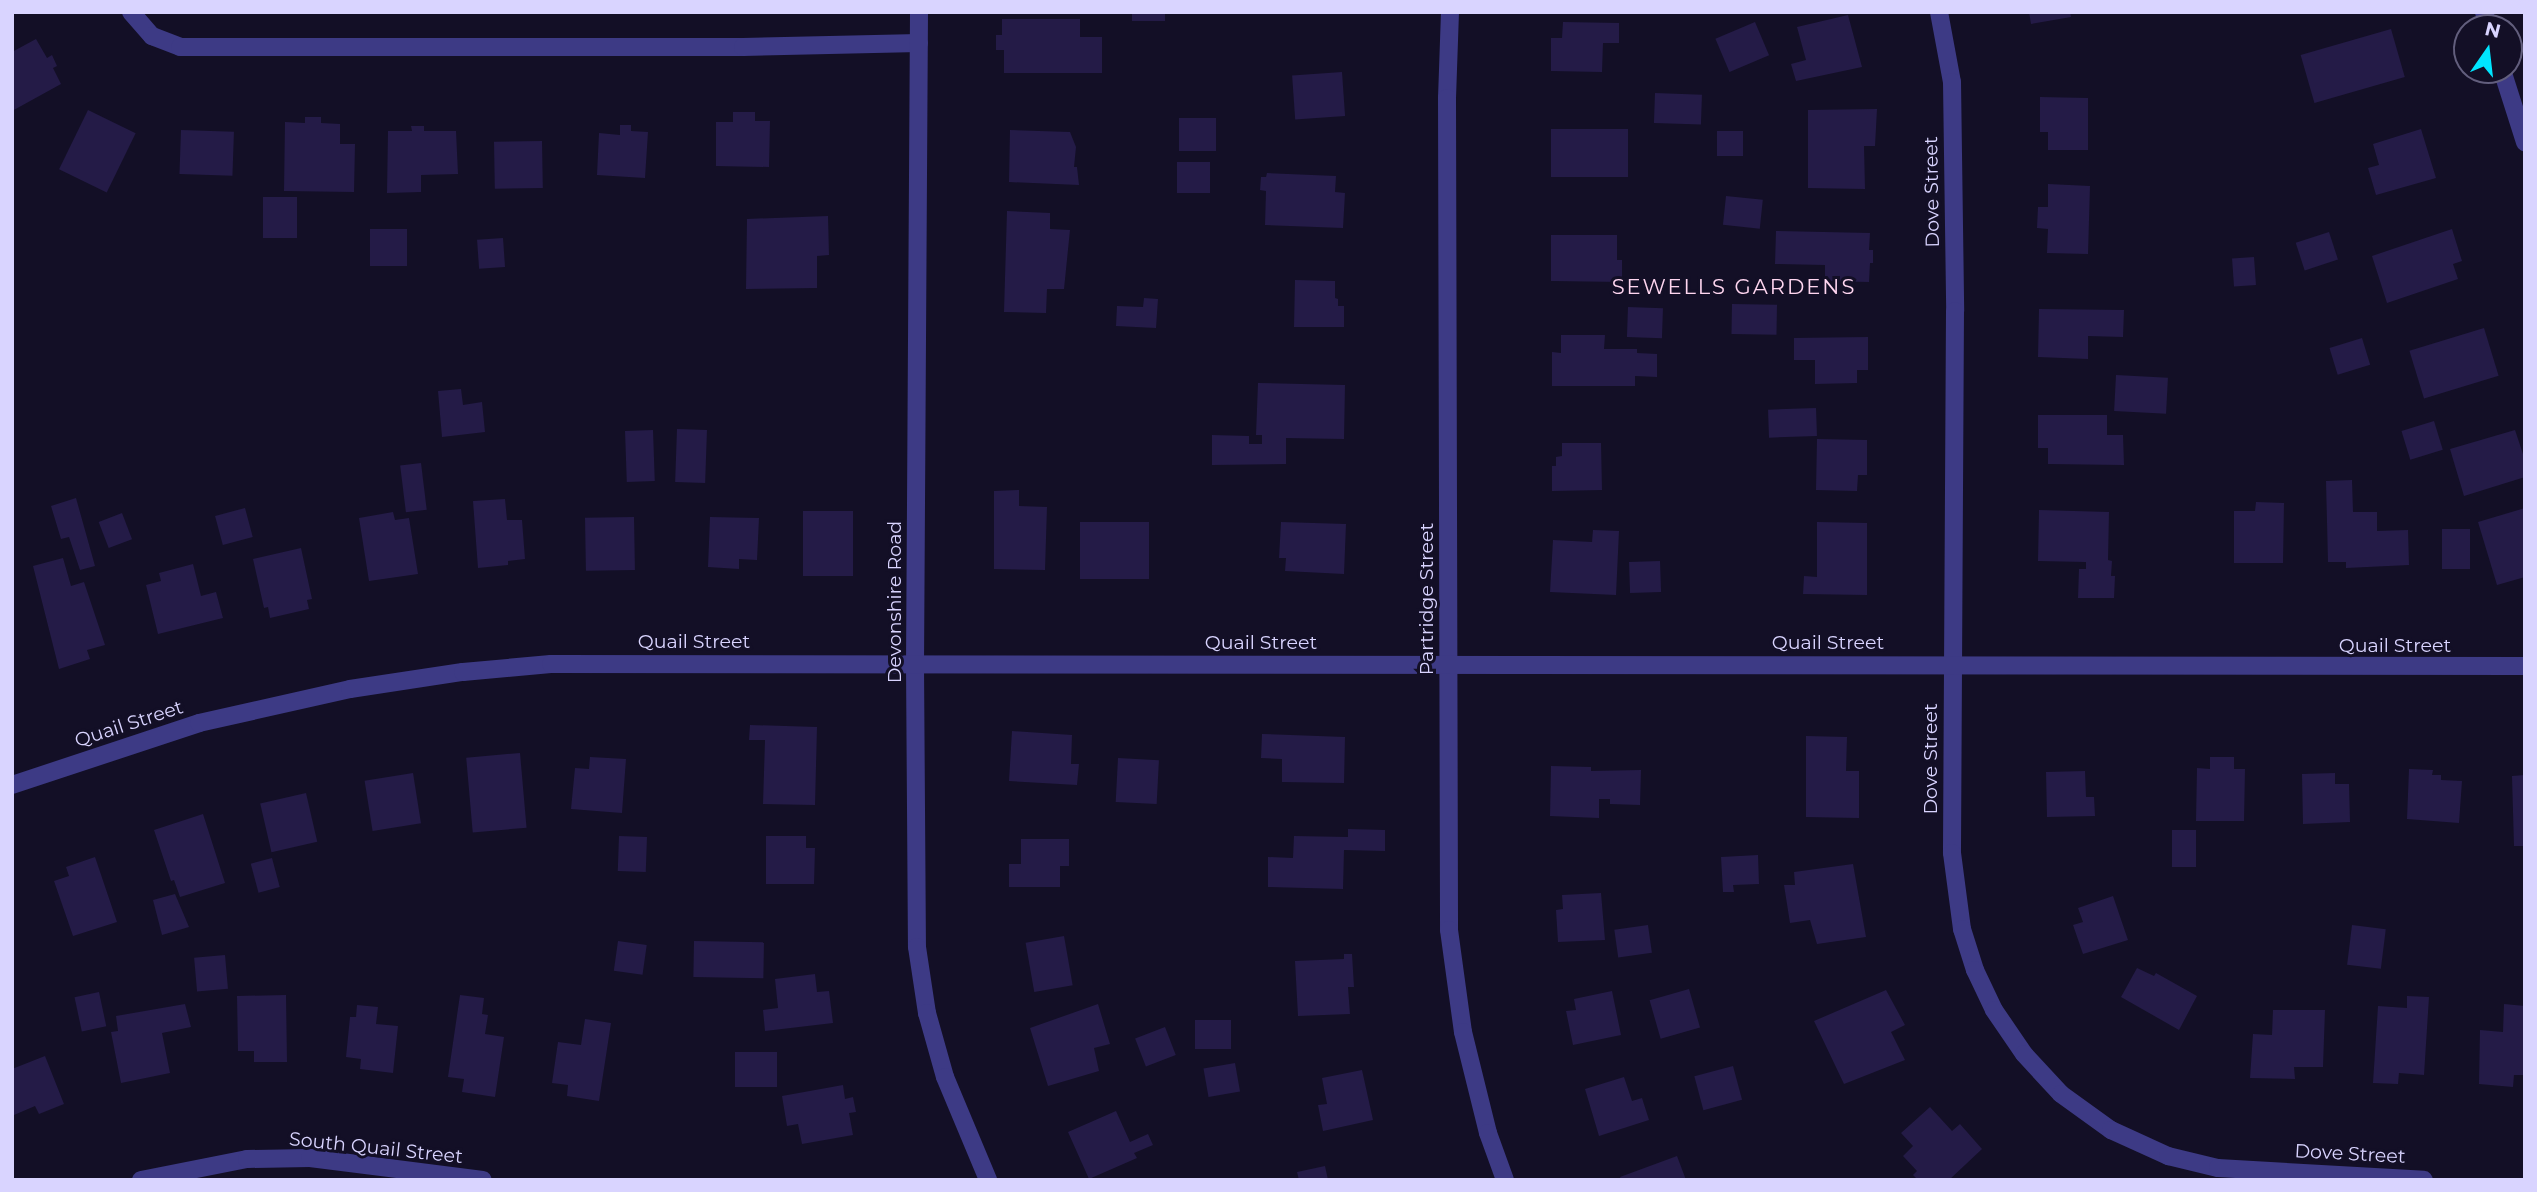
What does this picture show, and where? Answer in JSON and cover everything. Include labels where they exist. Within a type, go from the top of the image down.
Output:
[{"type":"street","points":[[131,12],[152,36],[180,47],[743,47],[919,43]]},
{"type":"street","name":"Devonshire Road","points":[[919,12],[915,666],[917,947],[927,1013],[945,1077],[988,1180]]},
{"type":"street","name":"Partridge Street","points":[[1450,12],[1447,98],[1449,930],[1463,1032],[1488,1133],[1506,1180]]},
{"type":"street","name":"Dove Street","points":[[1940,12],[1952,82],[1955,311],[1952,853],[1962,929],[1975,970],[1994,1010],[2024,1054],[2061,1094],[2111,1130],[2168,1156],[2218,1168],[2424,1180]]},
{"type":"street","points":[[2506,84],[2525,142]]},
{"type":"street","name":"Quail Street","points":[[12,785],[199,723],[350,689],[463,672],[551,664],[2525,666]]},
{"type":"street","name":"South Quail Street","points":[[141,1180],[247,1159],[298,1158],[483,1180]]},
{"type":"building","points":[[1132,12],[1165,12],[1165,21],[1132,21]]},
{"type":"building","points":[[2029,12],[2070,12],[2071,17],[2031,24]]},
{"type":"building","points":[[1848,15],[1862,67],[1796,81],[1791,64],[1806,60],[1797,27]]},
{"type":"building","points":[[1002,19],[1080,19],[1080,37],[1102,37],[1102,73],[1004,73],[1004,50],[996,50],[996,35],[1002,35]]},
{"type":"building","points":[[1563,22],[1619,23],[1619,43],[1603,43],[1602,72],[1551,71],[1551,38],[1562,38]]},
{"type":"building","points":[[1755,22],[1769,55],[1729,72],[1715,39]]},
{"type":"building","points":[[2391,29],[2405,77],[2314,103],[2301,55]]},
{"type":"building","points":[[36,39],[47,58],[52,55],[57,66],[53,68],[61,84],[12,111],[12,52]]},
{"type":"building","points":[[1342,72],[1345,116],[1295,119],[1292,75]]},
{"type":"building","points":[[1655,93],[1702,95],[1701,125],[1654,123]]},
{"type":"building","points":[[2040,97],[2088,98],[2088,150],[2048,150],[2048,132],[2040,132]]},
{"type":"building","points":[[1877,109],[1875,146],[1864,146],[1865,189],[1808,188],[1808,110]]},
{"type":"building","points":[[88,110],[136,133],[107,193],[59,169]]},
{"type":"building","points":[[733,112],[755,112],[755,121],[770,121],[769,167],[716,166],[716,122],[733,122]]},
{"type":"building","points":[[305,117],[321,117],[321,123],[340,124],[340,144],[355,144],[354,192],[284,191],[285,122],[305,123]]},
{"type":"building","points":[[1179,118],[1216,118],[1216,151],[1179,151]]},
{"type":"building","points":[[620,125],[631,125],[631,131],[648,132],[645,178],[597,175],[599,133],[620,135]]},
{"type":"building","points":[[411,126],[424,126],[424,131],[456,131],[458,174],[421,175],[421,192],[387,193],[388,131],[412,131]]},
{"type":"building","points":[[1551,129],[1628,129],[1628,177],[1551,177]]},
{"type":"building","points":[[2421,129],[2436,178],[2376,195],[2368,168],[2379,165],[2373,144]]},
{"type":"building","points":[[181,130],[234,132],[232,176],[179,174]]},
{"type":"building","points":[[1010,130],[1070,132],[1076,147],[1074,167],[1077,167],[1079,185],[1009,182]]},
{"type":"building","points":[[1717,131],[1743,131],[1743,156],[1717,156]]},
{"type":"building","points":[[542,141],[543,188],[495,189],[494,142]]},
{"type":"building","points":[[1177,162],[1210,162],[1210,193],[1177,193]]},
{"type":"building","points":[[1267,173],[1336,176],[1335,192],[1345,193],[1343,228],[1265,225],[1266,191],[1260,190],[1261,177],[1266,177]]},
{"type":"building","points":[[2048,184],[2090,186],[2088,254],[2047,253],[2048,229],[2037,228],[2038,207],[2048,207]]},
{"type":"building","points":[[1726,196],[1763,200],[1760,229],[1723,225]]},
{"type":"building","points":[[263,197],[297,197],[297,238],[263,238]]},
{"type":"building","points":[[1007,211],[1050,213],[1050,229],[1070,230],[1064,289],[1047,289],[1046,313],[1004,312]]},
{"type":"building","points":[[828,216],[829,255],[817,256],[817,288],[746,289],[747,219]]},
{"type":"building","points":[[370,229],[407,229],[407,266],[370,266]]},
{"type":"building","points":[[2452,229],[2462,261],[2453,264],[2458,279],[2387,303],[2372,256]]},
{"type":"building","points":[[1776,231],[1870,233],[1869,250],[1873,250],[1873,263],[1870,263],[1869,282],[1825,281],[1825,265],[1775,264]]},
{"type":"building","points":[[2329,232],[2338,260],[2305,270],[2296,243]]},
{"type":"building","points":[[1551,235],[1617,235],[1617,260],[1622,260],[1622,282],[1551,281]]},
{"type":"building","points":[[503,238],[505,267],[479,269],[477,240]]},
{"type":"building","points":[[2254,257],[2256,285],[2234,286],[2232,259]]},
{"type":"building","points":[[1295,280],[1335,281],[1335,298],[1338,299],[1338,306],[1344,306],[1344,327],[1294,327]]},
{"type":"building","points":[[1144,298],[1158,299],[1156,328],[1116,326],[1117,306],[1143,307]]},
{"type":"building","points":[[1732,304],[1777,305],[1776,335],[1731,334]]},
{"type":"building","points":[[1628,307],[1663,308],[1662,338],[1627,337]]},
{"type":"building","points":[[2039,309],[2124,310],[2123,337],[2088,336],[2088,359],[2038,357]]},
{"type":"building","points":[[2484,328],[2499,376],[2424,399],[2409,351]]},
{"type":"building","points":[[1561,335],[1605,335],[1604,349],[1637,349],[1637,353],[1657,354],[1657,377],[1635,376],[1635,386],[1552,386],[1552,352],[1561,353]]},
{"type":"building","points":[[1868,337],[1868,370],[1857,370],[1857,383],[1815,384],[1815,360],[1794,360],[1794,338]]},
{"type":"building","points":[[2362,338],[2370,365],[2338,375],[2329,348]]},
{"type":"building","points":[[2116,375],[2168,378],[2166,414],[2114,411]]},
{"type":"building","points":[[1258,383],[1345,385],[1344,439],[1286,438],[1286,464],[1212,465],[1212,435],[1249,436],[1249,444],[1262,444],[1262,435],[1256,435]]},
{"type":"building","points":[[461,389],[463,405],[482,402],[485,432],[442,437],[438,391]]},
{"type":"building","points":[[1816,408],[1817,436],[1769,438],[1768,410]]},
{"type":"building","points":[[2038,415],[2107,415],[2107,435],[2123,435],[2124,465],[2048,464],[2048,448],[2038,448]]},
{"type":"building","points":[[2434,421],[2443,450],[2410,460],[2401,431]]},
{"type":"building","points":[[677,429],[707,430],[705,483],[675,482]]},
{"type":"building","points":[[653,430],[655,481],[627,482],[625,431]]},
{"type":"building","points":[[2515,430],[2525,460],[2525,477],[2464,496],[2450,449]]},
{"type":"building","points":[[1817,439],[1867,440],[1867,475],[1858,475],[1857,491],[1816,490]]},
{"type":"building","points":[[1562,443],[1601,443],[1602,490],[1552,491],[1552,466],[1556,466],[1556,457],[1562,456]]},
{"type":"building","points":[[421,463],[427,510],[406,512],[400,466]]},
{"type":"building","points":[[2352,480],[2353,512],[2377,512],[2377,531],[2408,530],[2409,565],[2346,568],[2346,562],[2328,562],[2326,481]]},
{"type":"building","points":[[1019,490],[1019,506],[1047,507],[1045,570],[994,569],[994,491]]},
{"type":"building","points":[[76,498],[95,566],[80,570],[69,537],[61,539],[51,506]]},
{"type":"building","points":[[505,499],[507,520],[522,520],[525,559],[508,561],[508,565],[478,568],[473,501]]},
{"type":"building","points":[[2256,502],[2284,503],[2283,563],[2234,563],[2234,511],[2255,511]]},
{"type":"building","points":[[245,508],[253,537],[223,545],[215,516]]},
{"type":"building","points":[[2525,508],[2525,577],[2497,585],[2478,522]]},
{"type":"building","points":[[2039,510],[2109,512],[2108,560],[2112,561],[2111,576],[2115,576],[2114,598],[2078,598],[2079,569],[2086,569],[2086,562],[2038,561]]},
{"type":"building","points":[[803,511],[853,511],[853,576],[803,576]]},
{"type":"building","points":[[393,512],[395,520],[409,518],[418,574],[369,581],[359,518]]},
{"type":"building","points":[[122,513],[132,539],[109,548],[99,522]]},
{"type":"building","points":[[634,517],[635,570],[586,571],[585,518]]},
{"type":"building","points":[[710,517],[759,518],[757,560],[739,559],[739,569],[708,567]]},
{"type":"building","points":[[1080,522],[1149,522],[1149,579],[1080,579]]},
{"type":"building","points":[[1281,522],[1346,524],[1344,574],[1285,571],[1286,558],[1279,558]]},
{"type":"building","points":[[1817,522],[1867,523],[1867,595],[1803,594],[1804,576],[1817,577]]},
{"type":"building","points":[[2442,529],[2470,529],[2470,569],[2442,569]]},
{"type":"building","points":[[1593,530],[1619,531],[1616,595],[1550,592],[1553,540],[1592,542]]},
{"type":"building","points":[[301,548],[312,599],[307,600],[309,609],[270,618],[268,607],[264,608],[253,559]]},
{"type":"building","points":[[63,558],[71,586],[84,582],[105,645],[87,650],[90,659],[59,669],[33,566]]},
{"type":"building","points":[[1660,561],[1661,592],[1630,593],[1629,562]]},
{"type":"building","points":[[193,564],[201,596],[216,592],[223,618],[158,634],[146,585],[161,581],[159,573]]},
{"type":"building","points":[[750,725],[817,727],[815,805],[763,804],[765,740],[749,740]]},
{"type":"building","points":[[1012,731],[1072,735],[1071,764],[1079,764],[1077,785],[1009,781]]},
{"type":"building","points":[[1262,734],[1345,737],[1344,783],[1282,782],[1282,759],[1261,758]]},
{"type":"building","points":[[1806,736],[1847,737],[1846,771],[1859,771],[1859,818],[1806,817]]},
{"type":"building","points":[[520,753],[527,828],[473,832],[466,758]]},
{"type":"building","points":[[590,757],[626,759],[622,813],[571,809],[575,768],[589,769]]},
{"type":"building","points":[[2210,757],[2234,757],[2234,769],[2245,769],[2244,821],[2196,821],[2197,768],[2210,769]]},
{"type":"building","points":[[1118,758],[1159,760],[1157,804],[1116,802]]},
{"type":"building","points":[[1551,766],[1591,767],[1591,771],[1641,770],[1640,805],[1610,804],[1610,799],[1599,799],[1599,818],[1550,816]]},
{"type":"building","points":[[2409,769],[2433,770],[2432,775],[2441,775],[2441,780],[2462,781],[2459,823],[2407,819]]},
{"type":"building","points":[[2085,771],[2086,797],[2094,797],[2095,816],[2047,817],[2046,772]]},
{"type":"building","points":[[413,773],[421,823],[373,831],[365,781]]},
{"type":"building","points":[[2335,773],[2335,784],[2349,784],[2350,822],[2303,824],[2302,774]]},
{"type":"building","points":[[2525,775],[2525,846],[2514,846],[2512,776]]},
{"type":"building","points":[[306,793],[317,842],[271,852],[260,804]]},
{"type":"building","points":[[203,814],[225,883],[180,897],[174,880],[171,881],[154,830]]},
{"type":"building","points":[[1348,829],[1385,830],[1385,851],[1344,850],[1343,889],[1268,887],[1268,857],[1293,858],[1294,836],[1348,837]]},
{"type":"building","points":[[2172,830],[2196,830],[2196,867],[2172,867]]},
{"type":"building","points":[[619,836],[647,837],[646,872],[618,871]]},
{"type":"building","points":[[766,836],[806,836],[806,848],[815,848],[814,884],[766,884]]},
{"type":"building","points":[[1021,839],[1069,839],[1069,866],[1060,866],[1060,887],[1009,887],[1009,864],[1021,864]]},
{"type":"building","points":[[1758,855],[1759,884],[1733,885],[1734,892],[1723,892],[1721,857]]},
{"type":"building","points":[[95,857],[117,922],[73,936],[54,881],[69,876],[66,867]]},
{"type":"building","points":[[272,858],[280,887],[259,893],[251,864]]},
{"type":"building","points":[[1853,864],[1866,937],[1817,944],[1810,920],[1790,923],[1784,885],[1795,885],[1794,872]]},
{"type":"building","points":[[1601,893],[1605,940],[1558,942],[1556,910],[1563,909],[1562,895]]},
{"type":"building","points":[[175,894],[189,927],[162,935],[153,900]]},
{"type":"building","points":[[2113,896],[2128,940],[2083,954],[2073,925],[2083,922],[2078,908]]},
{"type":"building","points":[[1648,925],[1652,953],[1618,957],[1614,930]]},
{"type":"building","points":[[2352,925],[2386,929],[2381,969],[2347,965]]},
{"type":"building","points":[[1064,936],[1073,985],[1034,992],[1026,943]]},
{"type":"building","points":[[618,941],[647,945],[643,975],[614,971]]},
{"type":"building","points":[[694,941],[764,942],[763,978],[693,977]]},
{"type":"building","points":[[1344,954],[1352,954],[1354,987],[1348,987],[1350,1014],[1298,1016],[1295,961],[1344,959]]},
{"type":"building","points":[[225,955],[228,989],[197,992],[194,958]]},
{"type":"building","points":[[2137,968],[2154,976],[2156,973],[2197,996],[2179,1030],[2121,997]]},
{"type":"building","points":[[815,974],[817,992],[829,991],[833,1023],[765,1031],[763,1010],[778,1008],[775,979]]},
{"type":"building","points":[[1689,989],[1700,1027],[1661,1039],[1650,1000]]},
{"type":"building","points":[[1886,990],[1905,1025],[1891,1032],[1905,1060],[1844,1084],[1814,1021]]},
{"type":"building","points":[[1612,991],[1621,1035],[1573,1045],[1566,1011],[1576,1010],[1574,999]]},
{"type":"building","points":[[99,992],[106,1026],[82,1031],[75,997]]},
{"type":"building","points":[[286,995],[287,1062],[254,1062],[254,1051],[238,1051],[237,996]]},
{"type":"building","points":[[460,995],[484,998],[482,1014],[488,1015],[485,1034],[504,1037],[495,1097],[462,1092],[464,1079],[448,1077]]},
{"type":"building","points":[[2407,996],[2429,997],[2424,1075],[2399,1073],[2398,1084],[2373,1083],[2378,1006],[2407,1008]]},
{"type":"building","points":[[185,1004],[191,1027],[162,1033],[170,1073],[121,1083],[111,1032],[118,1031],[116,1016]]},
{"type":"building","points":[[1098,1004],[1110,1044],[1094,1048],[1099,1071],[1048,1086],[1030,1028]]},
{"type":"building","points":[[2504,1004],[2525,1006],[2525,1075],[2514,1075],[2513,1087],[2479,1084],[2480,1030],[2503,1032]]},
{"type":"building","points":[[357,1005],[378,1007],[376,1024],[398,1026],[393,1073],[360,1069],[361,1059],[346,1057],[350,1017],[356,1017]]},
{"type":"building","points":[[2273,1010],[2325,1010],[2323,1067],[2294,1067],[2295,1079],[2250,1078],[2253,1034],[2272,1035]]},
{"type":"building","points":[[585,1019],[611,1023],[599,1101],[567,1096],[568,1085],[552,1083],[558,1042],[581,1045]]},
{"type":"building","points":[[1195,1020],[1231,1020],[1231,1049],[1195,1049]]},
{"type":"building","points":[[1165,1027],[1176,1055],[1146,1066],[1135,1038]]},
{"type":"building","points":[[735,1052],[777,1052],[777,1087],[735,1087]]},
{"type":"building","points":[[45,1056],[64,1104],[39,1114],[35,1106],[14,1115],[12,1069]]},
{"type":"building","points":[[1235,1063],[1240,1092],[1209,1097],[1203,1069]]},
{"type":"building","points":[[1733,1066],[1742,1100],[1703,1110],[1694,1076]]},
{"type":"building","points":[[1362,1070],[1373,1120],[1323,1131],[1318,1105],[1327,1104],[1322,1078]]},
{"type":"building","points":[[1624,1077],[1632,1101],[1642,1098],[1649,1120],[1599,1136],[1585,1089]]},
{"type":"building","points":[[843,1085],[845,1099],[853,1097],[856,1112],[849,1113],[853,1135],[802,1144],[798,1124],[787,1126],[782,1096]]},
{"type":"building","points":[[1930,1107],[1952,1131],[1960,1124],[1982,1149],[1949,1180],[1918,1180],[1913,1175],[1917,1171],[1903,1156],[1913,1146],[1901,1133]]},
{"type":"building","points":[[1116,1111],[1130,1142],[1148,1134],[1153,1145],[1134,1153],[1137,1158],[1089,1179],[1068,1132]]},
{"type":"building","points":[[1677,1156],[1686,1180],[1621,1180],[1620,1177]]},
{"type":"building","points":[[1325,1166],[1328,1180],[1299,1180],[1297,1172]]},
{"type":"district","name":"SEWELLS GARDENS","points":[[1734,287]]}]
